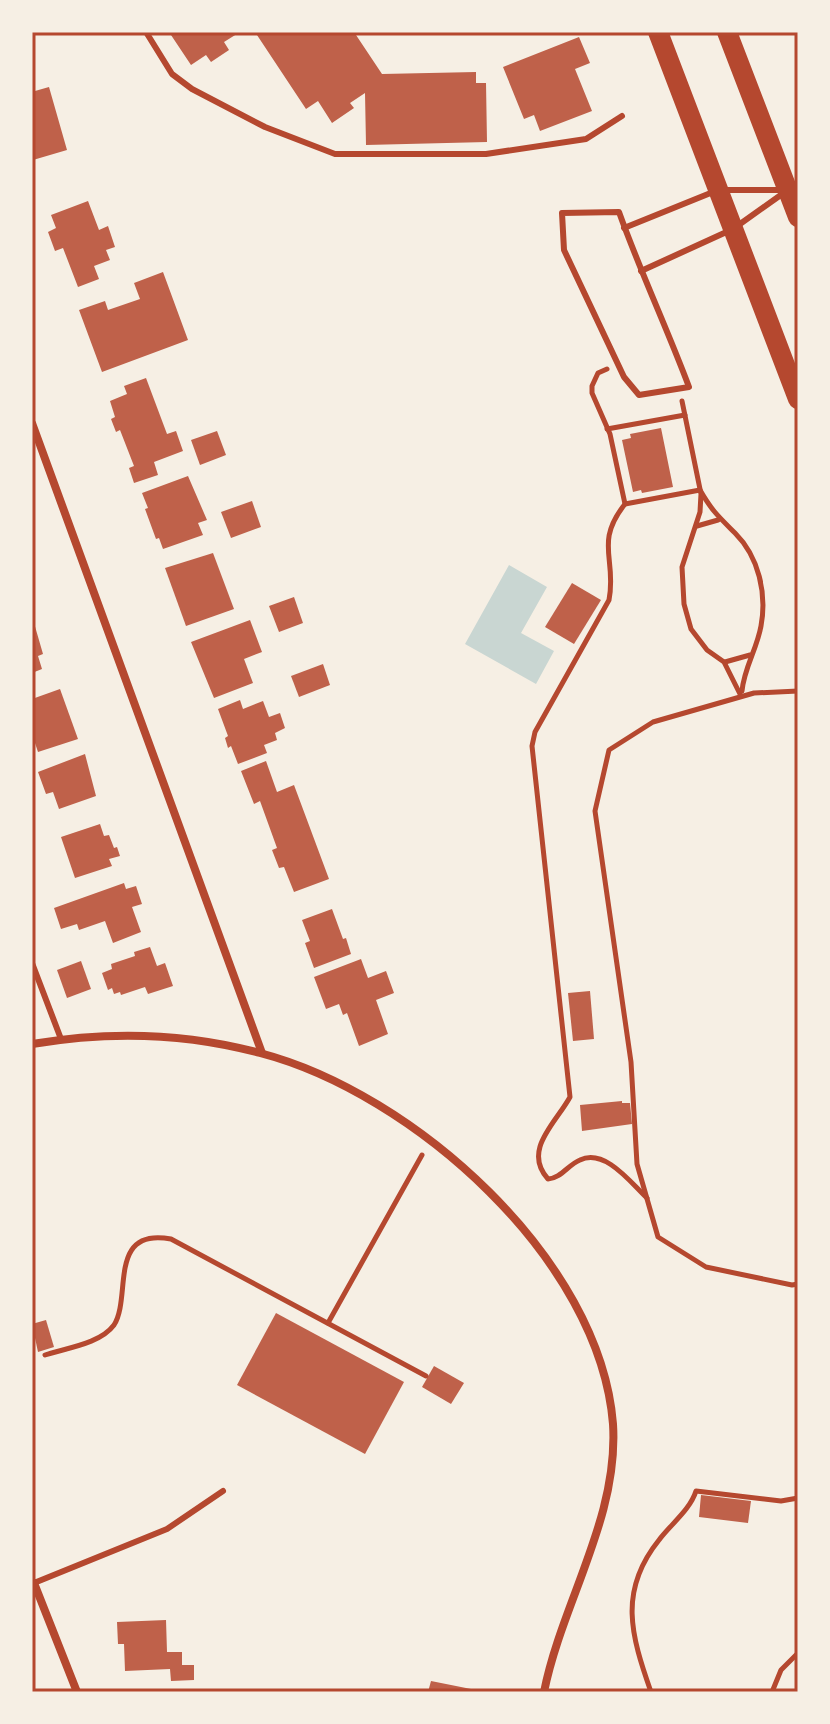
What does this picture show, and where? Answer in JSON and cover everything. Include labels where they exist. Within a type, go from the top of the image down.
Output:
[{"type":"main road","points":[[658,32],[798,399]]},
{"type":"main road","points":[[727,32],[798,217]]},
{"type":"street","points":[[32,423],[262,1053]]},
{"type":"street","points":[[32,1044],[118,1036],[207,1042],[262,1053],[353,1090],[430,1140],[498,1201],[555,1273],[580,1312],[604,1370],[610,1400],[613,1453],[605,1506],[555,1648],[544,1692]]},
{"type":"street","points":[[33,1584],[77,1692]]},
{"type":"lane","points":[[146,32],[172,74],[192,89],[265,127],[335,154],[486,154],[586,139],[622,116]]},
{"type":"lane","points":[[624,228],[718,190],[787,190]]},
{"type":"lane","points":[[641,271],[733,229],[787,190]]},
{"type":"lane","points":[[619,212],[641,271],[689,387],[639,395],[624,377],[564,250],[562,213],[619,212]]},
{"type":"lane","points":[[32,963],[61,1039]]},
{"type":"lane","points":[[33,1584],[167,1529],[223,1491]]},
{"type":"path","points":[[619,364],[598,373],[592,386],[599,414],[607,429],[625,504]]},
{"type":"path","points":[[679,388],[700,490],[700,512],[682,567],[684,604],[691,629],[707,650],[724,662],[741,696]]},
{"type":"path","points":[[607,429],[685,415]]},
{"type":"path","points":[[647,1198],[613,1166],[597,1158],[582,1158],[556,1178],[548,1179],[540,1170],[539,1153],[543,1134],[570,1097],[532,746],[535,732],[609,600],[612,585],[606,546],[615,516],[625,504],[700,490]]},
{"type":"path","points":[[700,490],[719,519],[737,534],[761,578],[762,621],[744,674],[741,696]]},
{"type":"path","points":[[696,526],[719,519]]},
{"type":"path","points":[[724,662],[750,655]]},
{"type":"path","points":[[798,691],[754,693],[653,722],[609,750],[595,811],[631,1062],[637,1164],[658,1237],[706,1267],[798,1284]]},
{"type":"path","points":[[328,1323],[430,1140]]},
{"type":"path","points":[[45,1355],[93,1340],[113,1326],[120,1308],[126,1259],[138,1245],[156,1236],[171,1239],[426,1376]]},
{"type":"path","points":[[651,1692],[639,1659],[630,1610],[640,1567],[658,1541],[694,1500],[696,1491],[781,1501],[798,1498]]},
{"type":"path","points":[[772,1692],[781,1670],[798,1653]]},
{"type":"shaded area","points":[[509,565],[547,587],[521,633],[554,651],[536,684],[465,644]]},
{"type":"building","points":[[169,32],[240,32],[224,42],[229,50],[211,62],[206,55],[191,65]]},
{"type":"building","points":[[255,32],[354,32],[382,74],[476,72],[476,83],[486,83],[487,142],[366,145],[365,93],[350,103],[354,108],[332,123],[318,101],[306,109]]},
{"type":"building","points":[[579,37],[590,63],[575,69],[592,111],[540,131],[534,115],[524,119],[503,67]]},
{"type":"building","points":[[32,83],[35,91],[49,87],[67,150],[33,160]]},
{"type":"building","points":[[88,201],[99,230],[108,226],[115,247],[106,250],[110,260],[94,266],[99,279],[78,287],[63,248],[55,251],[48,232],[56,228],[51,215]]},
{"type":"building","points":[[163,272],[188,340],[102,372],[79,310],[105,301],[108,310],[140,299],[134,283]]},
{"type":"building","points":[[146,378],[167,434],[176,431],[183,451],[154,462],[158,475],[134,483],[129,468],[134,466],[120,430],[116,432],[111,419],[115,417],[110,401],[127,394],[124,386]]},
{"type":"building","points":[[661,428],[673,487],[633,492],[622,440],[631,438],[630,434]]},
{"type":"building","points":[[217,431],[226,455],[200,465],[191,440]]},
{"type":"building","points":[[188,476],[207,520],[198,523],[203,535],[163,549],[159,538],[156,539],[142,493]]},
{"type":"building","points":[[252,501],[261,527],[231,538],[221,512]]},
{"type":"building","points":[[213,553],[234,609],[186,626],[165,568]]},
{"type":"building","points":[[572,583],[601,600],[574,644],[545,627]]},
{"type":"building","points":[[294,597],[303,623],[279,632],[269,606]]},
{"type":"building","points":[[32,616],[43,654],[38,656],[42,669],[32,673]]},
{"type":"building","points":[[250,620],[262,652],[244,659],[253,683],[214,698],[191,642]]},
{"type":"building","points":[[323,664],[330,685],[299,697],[291,676]]},
{"type":"building","points":[[60,689],[78,739],[38,752],[32,734],[32,699]]},
{"type":"building","points":[[240,700],[243,709],[263,701],[269,717],[280,713],[285,728],[275,733],[277,740],[264,745],[267,753],[238,764],[231,746],[228,748],[225,738],[228,736],[218,709]]},
{"type":"building","points":[[85,754],[96,796],[59,809],[53,792],[46,794],[38,772]]},
{"type":"building","points":[[266,761],[277,792],[294,785],[329,879],[294,892],[284,867],[279,868],[272,850],[277,848],[260,801],[254,804],[241,771]]},
{"type":"building","points":[[100,824],[104,836],[109,835],[120,856],[109,859],[112,866],[75,878],[61,837]]},
{"type":"building","points":[[124,883],[126,889],[136,886],[142,904],[132,907],[141,932],[113,943],[105,921],[79,930],[77,924],[61,929],[54,908]]},
{"type":"building","points":[[332,909],[351,954],[314,968],[305,943],[310,941],[302,920]]},
{"type":"building","points":[[150,947],[157,966],[165,963],[173,986],[148,994],[145,987],[121,995],[120,992],[114,994],[112,988],[108,990],[102,973],[112,969],[111,964]]},
{"type":"building","points":[[361,959],[368,978],[386,971],[394,993],[376,1000],[388,1034],[359,1046],[347,1013],[343,1015],[339,1004],[326,1009],[314,977]]},
{"type":"building","points":[[81,961],[91,989],[67,998],[57,970]]},
{"type":"building","points":[[590,991],[594,1039],[573,1041],[568,993]]},
{"type":"building","points":[[630,1103],[632,1124],[582,1131],[580,1105]]},
{"type":"building","points":[[276,1313],[404,1382],[365,1454],[237,1385]]},
{"type":"building","points":[[46,1320],[54,1347],[38,1352],[32,1324]]},
{"type":"building","points":[[434,1366],[464,1383],[451,1404],[422,1387]]},
{"type":"building","points":[[701,1495],[751,1501],[748,1523],[699,1517]]},
{"type":"building","points":[[166,1620],[167,1652],[182,1652],[182,1665],[194,1665],[194,1680],[171,1681],[170,1669],[125,1671],[124,1644],[118,1644],[117,1622]]},
{"type":"building","points":[[431,1681],[481,1691],[481,1692],[428,1692]]}]
